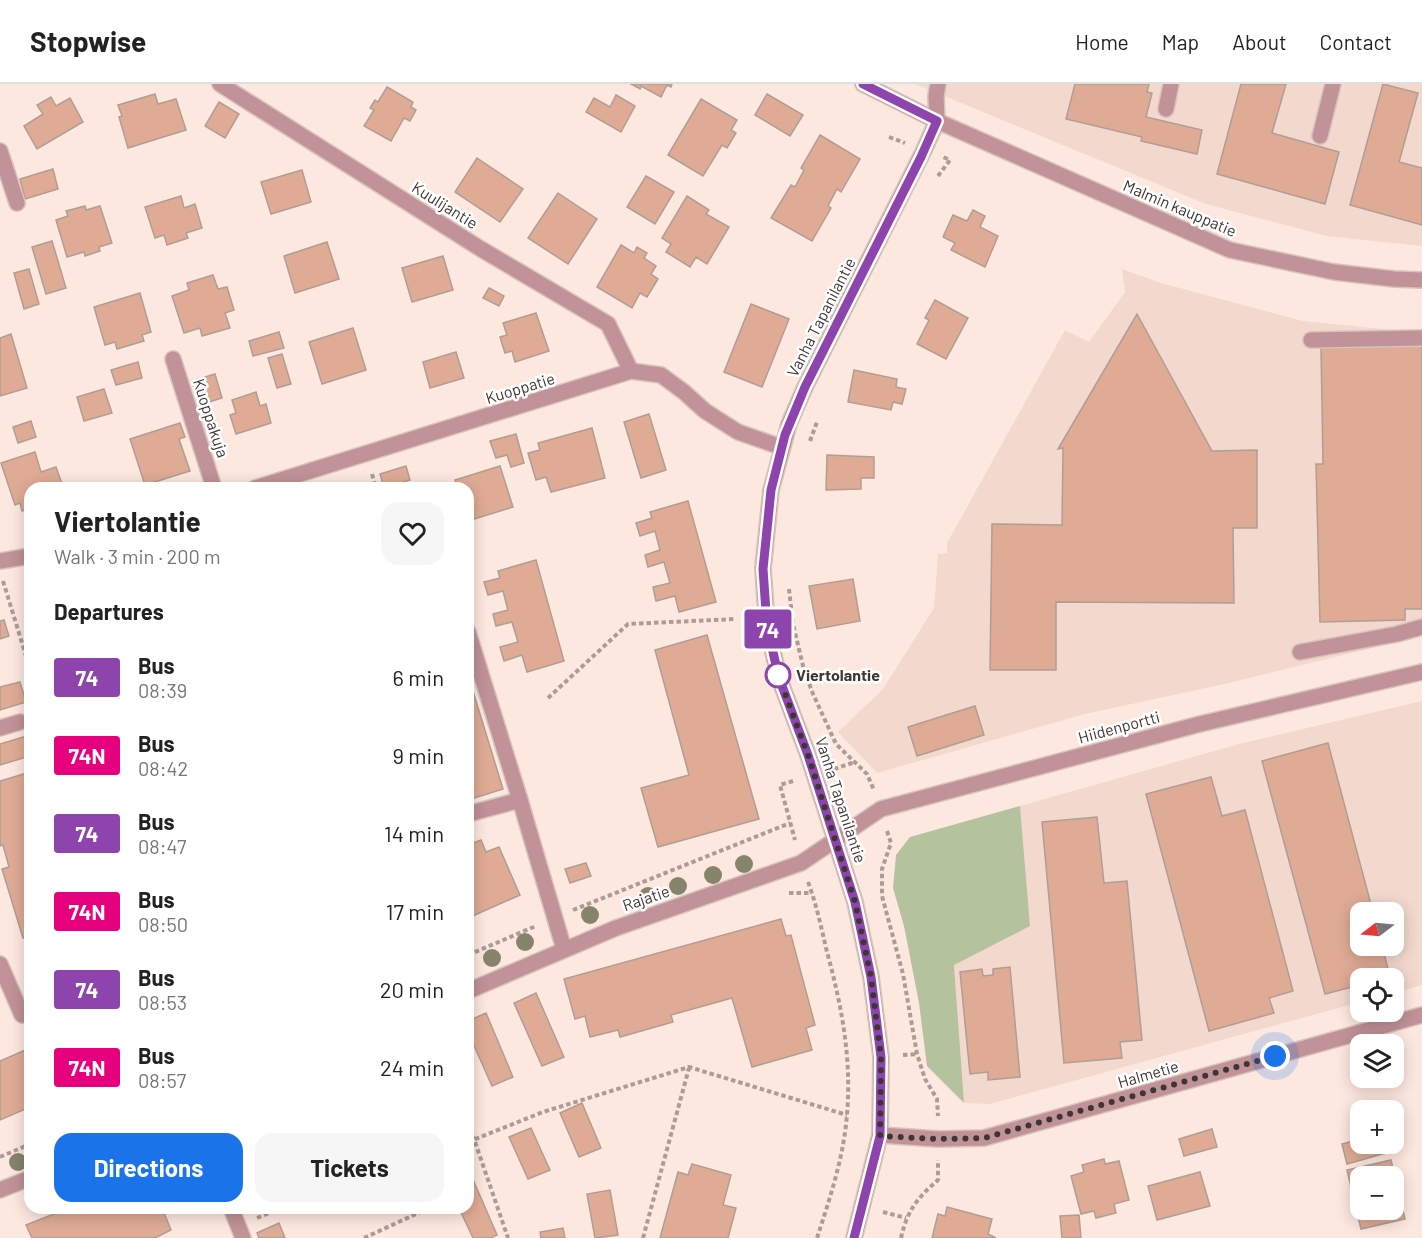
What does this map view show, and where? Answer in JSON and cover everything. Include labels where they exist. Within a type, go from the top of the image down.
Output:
[{"type":"street","name":"Kuulijantie","points":[[220,84],[482,249],[608,324],[631,371]]},
{"type":"street","points":[[863,84],[937,121],[938,84]]},
{"type":"street","points":[[1166,109],[1171,84]]},
{"type":"street","points":[[1320,136],[1333,84]]},
{"type":"street","name":"Malmin kauppatie","points":[[937,121],[1230,250],[1334,272],[1422,280]]},
{"type":"street","name":"Vanha Tapanilantie","points":[[855,1238],[880,1136],[881,1057],[871,977],[855,902],[808,755],[779,678],[767,626],[763,569],[771,490],[789,424],[805,387],[937,121]]},
{"type":"street","points":[[0,151],[16,202]]},
{"type":"street","points":[[1311,340],[1422,338]]},
{"type":"street","name":"Kuoppakuja","points":[[173,359],[212,482]]},
{"type":"street","name":"Kuoppatie","points":[[274,482],[631,371],[661,375],[705,411],[738,432],[781,447]]},
{"type":"street","points":[[0,561],[24,557]]},
{"type":"street","points":[[1300,652],[1422,627]]},
{"type":"street","points":[[474,651],[564,949]]},
{"type":"street","name":"Hiidenportti","points":[[835,841],[880,809],[1200,724],[1422,672]]},
{"type":"street","points":[[0,728],[20,722]]},
{"type":"street","points":[[474,812],[520,800]]},
{"type":"street","name":"Rajatie","points":[[474,988],[616,928],[801,863],[835,841]]},
{"type":"street","points":[[0,964],[22,1015]]},
{"type":"street","name":"Halmetie","points":[[880,1136],[938,1139],[984,1138],[1422,1015]]},
{"type":"street","points":[[0,1190],[24,1180]]},
{"type":"street","points":[[233,1214],[243,1238]]},
{"type":"path","points":[[936,179],[951,160]]},
{"type":"path","points":[[809,443],[819,416]]},
{"type":"path","points":[[0,573],[24,650]]},
{"type":"path","points":[[788,578],[793,624],[804,670],[813,694],[836,744],[867,774],[891,843],[882,869],[882,896],[903,974],[917,1054],[925,1079],[937,1099],[938,1180],[920,1195],[906,1218],[901,1238]]},
{"type":"path","points":[[548,698],[628,624],[735,619]]},
{"type":"path","points":[[474,952],[789,823],[780,785]]},
{"type":"path","points":[[812,893],[840,999],[849,1059],[847,1115],[841,1150],[817,1238]]},
{"type":"path","points":[[508,1238],[474,1139],[543,1112],[689,1067],[847,1115]]},
{"type":"path","points":[[643,1238],[689,1067]]},
{"type":"path","points":[[0,1157],[24,1147]]},
{"type":"path","points":[[364,1238],[416,1214]]},
{"type":"shaded area","points":[[915,84],[1422,84],[1422,246],[1327,236],[1206,204]]},
{"type":"shaded area","points":[[1122,269],[1161,283],[1303,321],[1402,331],[1422,330],[1422,636],[1220,685],[1085,714],[877,773],[838,732],[883,689],[934,608],[938,554],[947,553],[947,543],[1065,330],[1089,342],[1125,292]]},
{"type":"shaded area","points":[[1422,701],[1422,985],[1404,990],[1404,968],[1350,968],[1350,1005],[990,1104],[964,1103],[954,964],[1030,926],[1020,806],[1239,744]]},
{"type":"green space","points":[[1020,806],[1030,926],[954,965],[964,1103],[927,1066],[919,1003],[904,926],[893,888],[896,855],[910,837]]},
{"type":"building","points":[[631,84],[672,84],[671,87],[667,85],[661,97],[641,86],[640,89]]},
{"type":"building","points":[[1075,84],[1149,84],[1147,92],[1152,93],[1146,117],[1202,130],[1197,154],[1141,141],[1142,137],[1066,119]]},
{"type":"building","points":[[1241,84],[1286,84],[1272,133],[1339,152],[1325,204],[1217,174]]},
{"type":"building","points":[[1383,84],[1418,93],[1399,162],[1422,168],[1422,225],[1350,205]]},
{"type":"building","points":[[387,87],[413,102],[411,107],[416,110],[410,121],[404,118],[391,141],[364,126],[374,110],[370,108],[375,100],[378,102]]},
{"type":"building","points":[[155,94],[158,104],[176,99],[186,130],[128,148],[118,105]]},
{"type":"building","points":[[767,94],[803,115],[790,136],[755,115]]},
{"type":"building","points":[[616,95],[635,106],[621,132],[586,112],[594,98],[610,107]]},
{"type":"building","points":[[51,97],[56,106],[70,98],[83,122],[37,149],[24,126],[43,114],[37,105]]},
{"type":"building","points":[[701,99],[737,120],[731,130],[736,133],[727,148],[722,145],[703,176],[668,155]]},
{"type":"building","points":[[219,102],[239,114],[225,138],[205,126]]},
{"type":"building","points":[[820,135],[860,159],[841,192],[837,189],[828,206],[831,208],[812,241],[771,218],[791,185],[795,187],[804,170],[801,168]]},
{"type":"building","points":[[477,158],[523,189],[500,222],[455,192]]},
{"type":"building","points":[[53,169],[58,189],[25,199],[20,179]]},
{"type":"building","points":[[302,170],[311,202],[271,214],[261,182]]},
{"type":"building","points":[[646,176],[674,192],[655,224],[627,207]]},
{"type":"building","points":[[558,193],[597,219],[568,264],[528,238]]},
{"type":"building","points":[[181,196],[184,208],[195,204],[202,228],[186,233],[188,238],[167,245],[164,235],[155,238],[145,207]]},
{"type":"building","points":[[687,196],[709,210],[706,214],[729,227],[707,264],[696,257],[690,267],[666,252],[671,244],[662,238]]},
{"type":"building","points":[[85,206],[86,210],[100,206],[112,243],[99,247],[100,251],[85,256],[84,252],[67,257],[56,220],[68,216],[66,211]]},
{"type":"building","points":[[973,210],[985,216],[980,227],[998,236],[985,267],[951,250],[955,243],[943,237],[953,215],[967,221]]},
{"type":"building","points":[[52,241],[66,288],[46,294],[32,247]]},
{"type":"building","points":[[327,242],[339,279],[295,293],[284,256]]},
{"type":"building","points":[[621,245],[634,253],[637,247],[647,253],[644,258],[656,266],[651,274],[658,279],[647,297],[640,293],[632,308],[597,287]]},
{"type":"building","points":[[443,256],[453,290],[412,302],[402,268]]},
{"type":"building","points":[[29,269],[39,304],[24,309],[14,273]]},
{"type":"building","points":[[213,275],[218,289],[227,287],[234,310],[225,313],[230,328],[202,336],[200,328],[184,333],[172,296],[189,290],[187,283]]},
{"type":"building","points":[[489,288],[504,296],[499,306],[483,298]]},
{"type":"building","points":[[140,293],[151,332],[142,335],[144,341],[117,349],[115,342],[105,345],[94,307]]},
{"type":"building","points":[[935,300],[968,318],[946,359],[917,344],[929,320],[925,318]]},
{"type":"building","points":[[751,304],[789,319],[762,387],[724,372]]},
{"type":"building","points":[[536,313],[549,351],[515,362],[512,351],[505,353],[500,337],[507,335],[503,323]]},
{"type":"building","points":[[1137,314],[1212,451],[1257,450],[1257,528],[1233,528],[1234,603],[1056,602],[1056,670],[990,670],[992,524],[1062,525],[1063,448],[1058,449]]},
{"type":"building","points":[[353,328],[366,370],[322,384],[309,342]]},
{"type":"building","points":[[279,332],[284,348],[253,356],[249,341]]},
{"type":"building","points":[[11,334],[27,388],[0,396],[0,338]]},
{"type":"building","points":[[1422,346],[1422,609],[1405,609],[1405,620],[1320,622],[1316,464],[1323,464],[1321,348]]},
{"type":"building","points":[[456,352],[464,378],[430,388],[423,362]]},
{"type":"building","points":[[282,354],[291,384],[277,388],[268,358]]},
{"type":"building","points":[[138,362],[142,378],[116,385],[111,370]]},
{"type":"building","points":[[854,370],[897,379],[896,387],[906,389],[902,404],[893,402],[891,410],[848,402]]},
{"type":"building","points":[[215,374],[222,398],[199,405],[192,381]]},
{"type":"building","points":[[104,389],[112,413],[84,421],[77,397]]},
{"type":"building","points":[[256,392],[260,406],[266,404],[271,423],[236,434],[230,415],[236,413],[232,400]]},
{"type":"building","points":[[649,414],[666,470],[641,478],[624,422]]},
{"type":"building","points":[[31,421],[36,437],[18,443],[13,427]]},
{"type":"building","points":[[180,423],[185,437],[179,439],[190,471],[155,482],[144,482],[130,439]]},
{"type":"building","points":[[592,428],[605,478],[551,492],[546,477],[536,480],[528,453],[540,450],[538,443]]},
{"type":"building","points":[[516,434],[524,463],[511,467],[507,455],[496,458],[490,441]]},
{"type":"building","points":[[35,452],[41,472],[56,467],[61,482],[24,482],[24,510],[22,511],[20,503],[15,505],[1,463]]},
{"type":"building","points":[[827,455],[874,457],[874,478],[861,478],[861,489],[826,490]]},
{"type":"building","points":[[406,466],[410,480],[382,482],[380,474]]},
{"type":"building","points":[[500,466],[513,507],[474,519],[474,482],[456,482],[455,480]]},
{"type":"building","points":[[688,501],[716,602],[679,612],[675,596],[656,601],[653,587],[670,583],[664,562],[648,567],[645,555],[660,550],[655,531],[640,536],[636,523],[652,518],[650,512]]},
{"type":"building","points":[[536,560],[564,661],[527,672],[522,655],[504,661],[500,647],[518,642],[512,622],[496,626],[493,614],[508,610],[503,591],[488,595],[484,582],[500,578],[498,571]]},
{"type":"building","points":[[853,579],[860,621],[817,629],[809,586]]},
{"type":"building","points":[[4,620],[9,636],[0,639],[0,621]]},
{"type":"building","points":[[707,635],[759,819],[658,847],[641,788],[689,775],[655,650]]},
{"type":"building","points":[[20,682],[24,703],[0,710],[0,687]]},
{"type":"building","points":[[474,695],[503,789],[474,798]]},
{"type":"building","points":[[975,706],[984,735],[917,756],[908,727]]},
{"type":"building","points":[[24,737],[24,758],[0,765],[0,744]]},
{"type":"building","points":[[1328,743],[1370,902],[1350,902],[1350,956],[1385,956],[1388,968],[1350,968],[1350,988],[1325,994],[1262,761]]},
{"type":"building","points":[[24,774],[23,938],[2,869],[9,867],[3,845],[0,846],[0,781]]},
{"type":"building","points":[[1211,777],[1222,816],[1245,810],[1293,991],[1269,998],[1274,1013],[1209,1031],[1146,794]]},
{"type":"building","points":[[1097,817],[1104,883],[1127,881],[1142,1040],[1120,1042],[1122,1058],[1064,1063],[1042,822]]},
{"type":"building","points":[[481,840],[486,852],[499,847],[520,895],[474,915],[474,843]]},
{"type":"building","points":[[586,863],[591,876],[570,883],[565,869]]},
{"type":"building","points":[[781,919],[786,936],[791,935],[815,1025],[806,1028],[812,1050],[752,1067],[732,998],[671,1015],[673,1022],[620,1037],[618,1030],[590,1037],[585,1016],[575,1019],[564,979]]},
{"type":"building","points":[[1010,967],[1020,1077],[988,1080],[988,1072],[970,1074],[960,972],[982,969],[983,976],[993,975],[993,969]]},
{"type":"building","points":[[536,993],[564,1057],[542,1066],[514,1003]]},
{"type":"building","points":[[486,1013],[513,1077],[492,1086],[474,1046],[474,1018]]},
{"type":"building","points":[[24,1051],[24,1110],[0,1120],[0,1061]]},
{"type":"building","points":[[582,1103],[601,1148],[579,1157],[560,1113]]},
{"type":"building","points":[[531,1128],[550,1170],[528,1179],[509,1137]]},
{"type":"building","points":[[1212,1129],[1217,1147],[1184,1156],[1179,1139]]},
{"type":"building","points":[[1350,1142],[1350,1154],[1382,1154],[1347,1164],[1342,1144]]},
{"type":"building","points":[[1104,1159],[1105,1164],[1119,1161],[1129,1200],[1114,1204],[1116,1213],[1096,1218],[1094,1211],[1081,1214],[1071,1176],[1084,1172],[1082,1165]]},
{"type":"building","points":[[1391,1160],[1392,1166],[1365,1166]]},
{"type":"building","points":[[692,1164],[731,1175],[723,1205],[736,1208],[728,1238],[660,1238],[678,1172],[688,1175]]},
{"type":"building","points":[[1200,1172],[1210,1206],[1157,1220],[1148,1186]]},
{"type":"building","points":[[474,1182],[497,1235],[491,1238],[473,1238],[462,1214],[474,1214]]},
{"type":"building","points":[[610,1190],[618,1235],[595,1238],[587,1194]]},
{"type":"building","points":[[947,1207],[992,1219],[988,1234],[996,1238],[932,1238],[938,1214],[945,1216]]},
{"type":"building","points":[[54,1214],[164,1214],[171,1230],[155,1238],[32,1238],[26,1225]]},
{"type":"building","points":[[1079,1215],[1081,1238],[1062,1238],[1060,1216]]},
{"type":"building","points":[[1359,1220],[1401,1220],[1361,1229]]},
{"type":"building","points":[[279,1223],[285,1238],[259,1238],[257,1233]]},
{"type":"building","points":[[563,1228],[565,1238],[541,1238],[540,1232]]},
{"type":"bus line","name":"74","points":[[854,1238],[880,1136],[881,1057],[871,977],[855,902],[808,755],[779,678],[767,626],[763,569],[771,490],[789,424],[805,387],[937,121],[863,84]]},
{"type":"place","name":"Viertolantie","points":[[778,675]]},
{"type":"route","points":[[778,675],[808,755],[855,902],[871,977],[881,1057],[880,1136],[938,1139],[984,1138],[1275,1056]]}]
